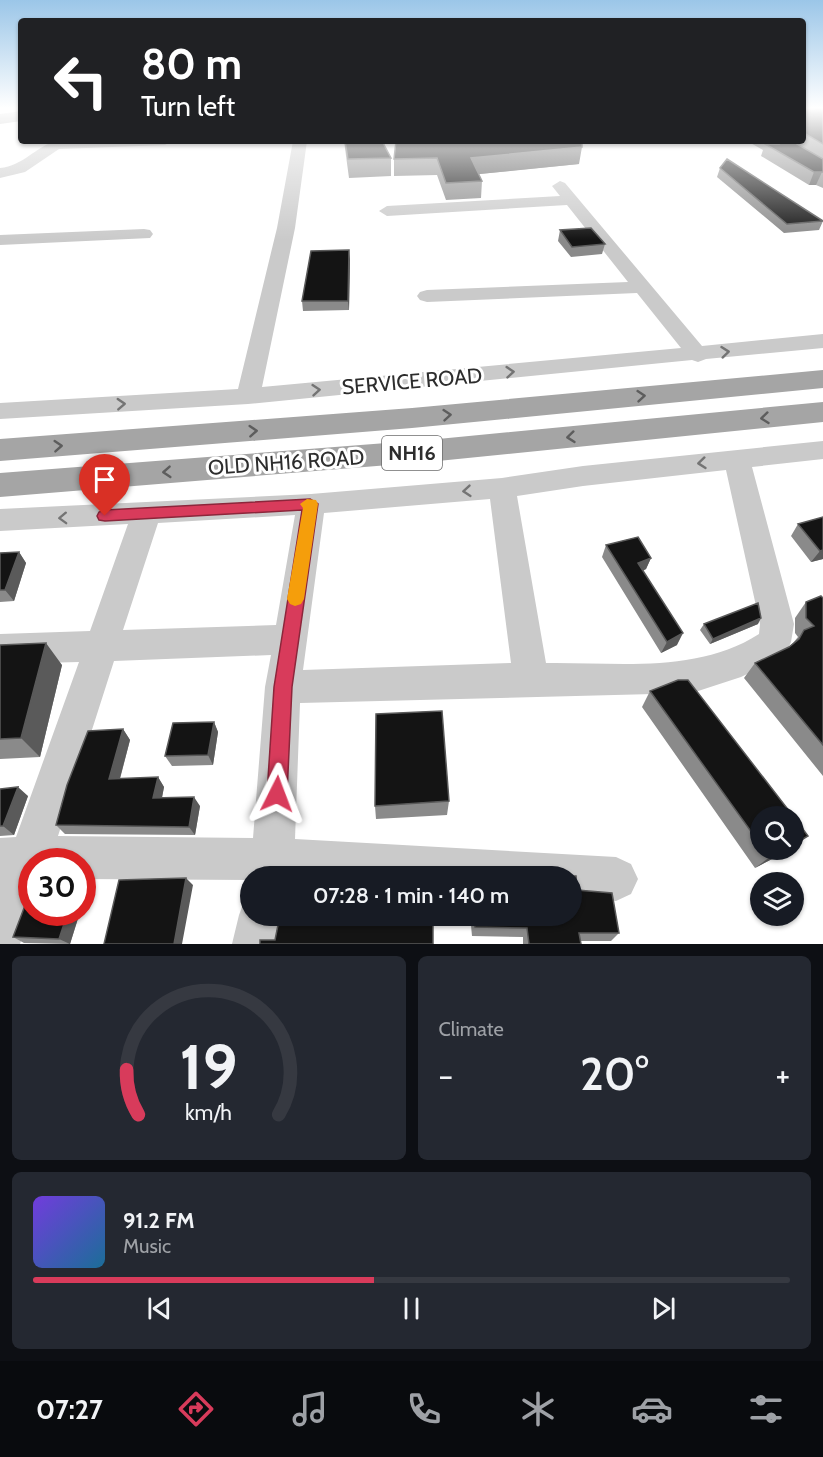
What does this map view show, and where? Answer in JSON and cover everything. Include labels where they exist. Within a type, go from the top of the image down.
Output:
[{"type":"main road","name":"OLD NH16 ROAD","points":[[0,450],[412,418],[823,379]]},
{"type":"main road","name":"OLD NH16 ROAD","points":[[0,485],[438,450],[823,412]]},
{"type":"street","points":[[0,173],[24,169],[44,152]]},
{"type":"street","points":[[248,396],[286,228],[298,152]]},
{"type":"street","points":[[387,211],[565,193],[698,355]]},
{"type":"street","points":[[0,240],[144,234]]},
{"type":"street","points":[[427,296],[643,287]]},
{"type":"street","name":"SERVICE ROAD","points":[[0,411],[248,396],[698,355],[823,341]]},
{"type":"street","points":[[0,520],[310,504],[502,488],[582,476],[823,450]]},
{"type":"street","points":[[283,687],[700,676],[762,651],[774,642],[777,624],[737,459]]},
{"type":"street","points":[[502,488],[531,679]]},
{"type":"street","points":[[271,866],[283,687],[310,504]]},
{"type":"street","points":[[0,937],[15,858],[100,645],[146,514]]},
{"type":"street","points":[[0,649],[289,640]]},
{"type":"street","points":[[15,858],[243,866]]},
{"type":"street","points":[[582,877],[616,879]]},
{"type":"street","points":[[255,944],[259,926]]},
{"type":"building","points":[[347,152],[388,152],[391,158],[348,159]]},
{"type":"building","points":[[395,152],[531,152],[471,158],[482,181],[446,183],[437,158],[394,159]]},
{"type":"building","points":[[779,152],[811,152],[823,159],[823,172],[814,172]]},
{"type":"building","points":[[727,159],[823,221],[787,224],[720,168]]},
{"type":"building","points":[[591,228],[605,244],[572,247],[560,230]]},
{"type":"building","points":[[349,250],[348,301],[302,301],[311,251]]},
{"type":"building","points":[[823,517],[823,550],[820,551],[798,524]]},
{"type":"building","points":[[638,537],[651,558],[638,563],[683,633],[667,642],[606,545]]},
{"type":"building","points":[[19,552],[5,590],[0,590],[0,553]]},
{"type":"building","points":[[821,596],[823,598],[823,745],[755,663],[789,647],[799,639],[804,630],[814,626],[806,618],[806,602]]},
{"type":"building","points":[[758,603],[761,618],[713,639],[704,624]]},
{"type":"building","points":[[46,643],[21,738],[0,739],[0,645]]},
{"type":"building","points":[[678,680],[688,680],[785,806],[750,806],[750,830],[650,691]]},
{"type":"building","points":[[442,711],[449,801],[375,806],[376,714]]},
{"type":"building","points":[[214,722],[208,755],[165,756],[173,723]]},
{"type":"building","points":[[123,729],[109,779],[158,777],[153,798],[194,797],[189,827],[56,825],[67,785],[88,731]]},
{"type":"building","points":[[18,787],[3,826],[0,826],[0,789]]},
{"type":"building","points":[[186,878],[174,944],[104,944],[119,880]]},
{"type":"building","points":[[582,890],[612,893],[619,933],[579,933],[581,944],[529,944],[527,928],[475,927],[582,926]]},
{"type":"building","points":[[18,924],[18,926],[63,926],[59,939],[13,937]]},
{"type":"building","points":[[278,926],[433,926],[433,944],[260,944],[260,940],[275,940]]},
{"type":"slow traffic","points":[[295,599],[310,504],[307,504]]},
{"type":"route","points":[[105,516],[310,504],[283,687],[277,794]]}]
